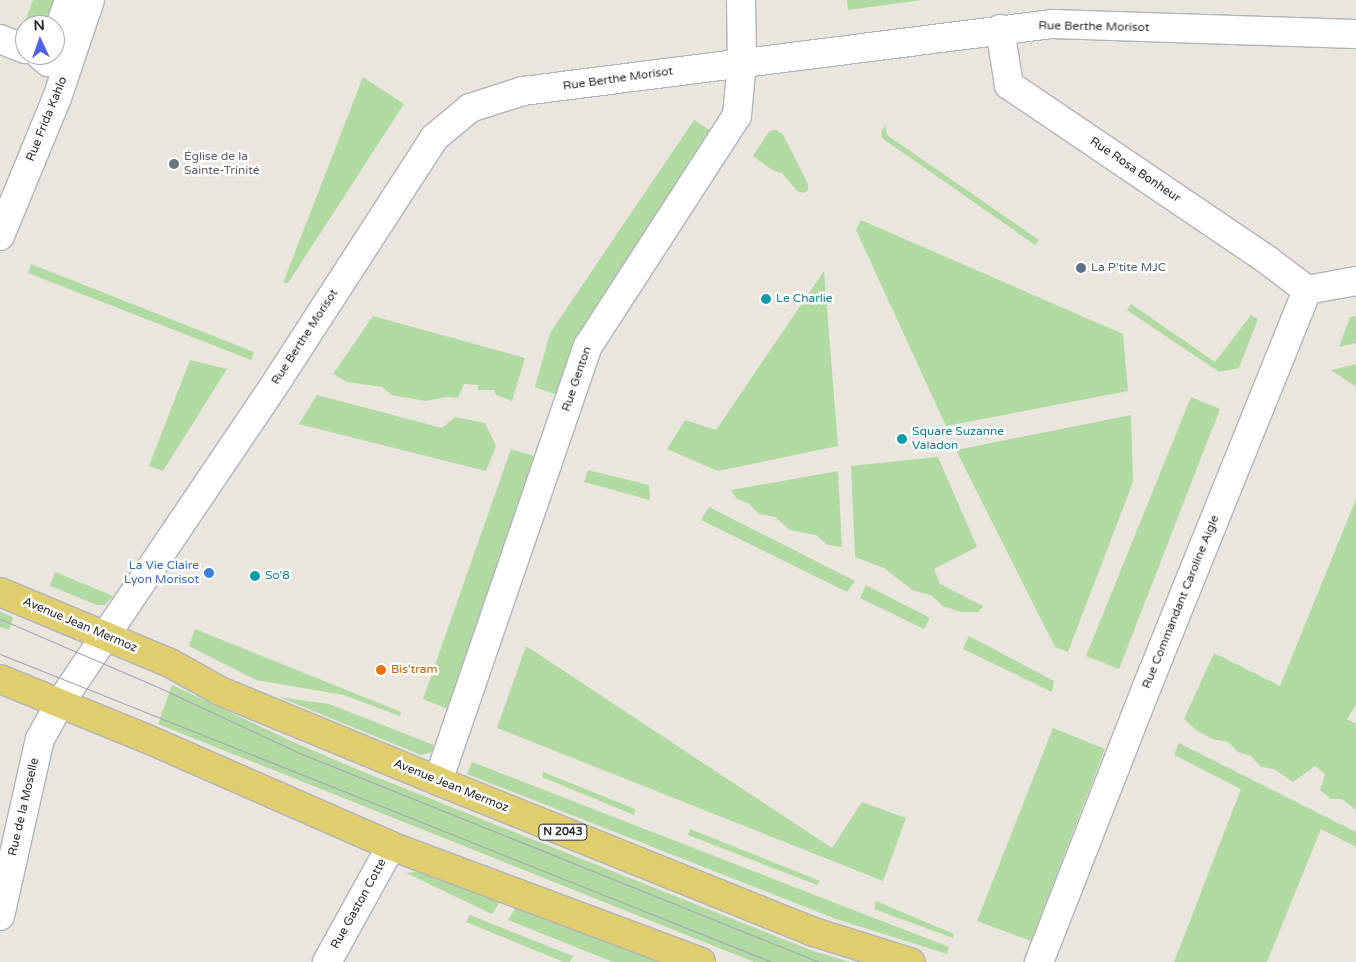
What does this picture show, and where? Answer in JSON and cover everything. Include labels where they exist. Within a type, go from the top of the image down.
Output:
[{"type":"main road","name":"Avenue Jean Mermoz","points":[[0,592],[170,662],[220,691],[438,781],[814,932],[910,962]]},
{"type":"main road","points":[[0,679],[391,846],[701,962]]},
{"type":"street","points":[[64,15],[69,0]]},
{"type":"street","name":"Rue Frida Kahlo","points":[[0,236],[57,98],[90,0]]},
{"type":"street","name":"Rue Genton","points":[[438,781],[588,346],[737,116],[742,62],[741,0]]},
{"type":"street","name":"Rue Berthe Morisot","points":[[107,635],[279,378],[434,138],[470,108],[523,92],[742,62],[1052,24],[1356,34]]},
{"type":"street","name":"Rue Rosa Bonheur","points":[[1000,29],[1009,85],[1266,259],[1307,290]]},
{"type":"street","points":[[0,39],[15,45]]},
{"type":"street","points":[[1307,290],[1356,281]]},
{"type":"street","name":"Rue Commandant Caroline Aigle","points":[[1039,962],[1148,684],[1307,290]]},
{"type":"street","name":"Rue de la Moselle","points":[[0,916],[40,739],[60,703],[107,635]]},
{"type":"street","name":"Rue Gaston Cotte","points":[[327,962],[391,846]]},
{"type":"green space","points":[[33,0],[60,0],[55,15],[27,15]]},
{"type":"green space","points":[[847,0],[922,0],[848,10]]},
{"type":"green space","points":[[363,77],[404,104],[288,283],[283,283]]},
{"type":"green space","points":[[694,120],[716,134],[560,396],[535,387],[550,333]]},
{"type":"green space","points":[[885,125],[887,135],[1039,240],[1035,245],[882,138],[881,132]]},
{"type":"green space","points":[[772,130],[776,130],[783,135],[808,184],[808,190],[804,193],[797,191],[782,173],[772,170],[753,156]]},
{"type":"green space","points":[[861,220],[1123,334],[1128,391],[946,426],[856,230]]},
{"type":"green space","points":[[31,264],[254,352],[251,360],[28,273]]},
{"type":"green space","points":[[824,271],[838,446],[718,471],[667,449],[685,420],[716,430]]},
{"type":"green space","points":[[1131,304],[1215,362],[1251,315],[1258,319],[1239,368],[1219,372],[1127,310]]},
{"type":"green space","points":[[373,316],[525,358],[512,401],[496,395],[494,390],[478,390],[478,385],[464,384],[458,398],[447,397],[425,401],[392,395],[382,387],[347,382],[333,374]]},
{"type":"green space","points":[[1356,316],[1356,343],[1339,347],[1350,317]]},
{"type":"green space","points":[[190,360],[227,369],[163,471],[149,466]]},
{"type":"green space","points":[[1356,364],[1356,387],[1331,370]]},
{"type":"green space","points":[[317,395],[442,428],[455,417],[485,423],[496,446],[486,471],[299,424]]},
{"type":"green space","points":[[1191,397],[1220,409],[1119,669],[1086,656]]},
{"type":"green space","points":[[1131,415],[1133,482],[1068,652],[1055,647],[956,450]]},
{"type":"green space","points":[[511,449],[538,457],[450,710],[423,699]]},
{"type":"green space","points":[[938,457],[977,547],[934,569],[940,584],[983,606],[979,612],[961,612],[943,606],[931,595],[914,591],[884,568],[855,557],[851,466]]},
{"type":"green space","points":[[588,470],[649,485],[650,500],[584,482]]},
{"type":"green space","points":[[838,471],[842,547],[828,545],[816,535],[790,530],[775,517],[759,514],[748,503],[737,499],[731,490]]},
{"type":"green space","points":[[1356,499],[1356,705],[1347,719],[1356,724],[1356,810],[1342,799],[1331,799],[1320,790],[1325,774],[1315,766],[1293,782],[1274,769],[1261,767],[1251,756],[1238,752],[1228,742],[1213,739],[1197,731],[1184,719],[1214,653],[1280,686]]},
{"type":"green space","points":[[709,507],[855,581],[847,592],[701,520]]},
{"type":"green space","points":[[55,572],[113,596],[105,605],[97,605],[50,586]]},
{"type":"green space","points":[[866,585],[930,618],[924,629],[860,598]]},
{"type":"green space","points":[[0,612],[13,617],[9,630],[0,627]]},
{"type":"green space","points":[[195,629],[401,712],[400,716],[344,695],[256,680],[189,646]]},
{"type":"green space","points":[[969,636],[1054,681],[1052,692],[963,649]]},
{"type":"green space","points":[[526,646],[832,848],[862,802],[906,818],[883,881],[497,728]]},
{"type":"green space","points":[[172,685],[291,741],[361,771],[813,951],[850,962],[754,962],[158,724]]},
{"type":"green space","points":[[279,697],[329,704],[439,747],[433,752],[421,755]]},
{"type":"green space","points":[[1053,728],[1105,749],[1031,941],[977,921]]},
{"type":"green space","points":[[1179,743],[1356,832],[1356,847],[1321,829],[1267,962],[1174,962],[1241,789],[1174,755]]},
{"type":"green space","points":[[472,762],[949,947],[947,954],[836,919],[467,774]]},
{"type":"green space","points":[[543,772],[635,809],[634,815],[542,777]]},
{"type":"green space","points":[[690,829],[820,881],[817,885],[688,835]]},
{"type":"green space","points":[[422,871],[500,902],[492,914],[406,873]]},
{"type":"green space","points":[[876,901],[954,934],[953,938],[874,909]]},
{"type":"green space","points":[[516,907],[660,962],[613,962],[508,920]]},
{"type":"green space","points":[[470,915],[573,956],[570,962],[564,962],[466,922]]},
{"type":"tram line","points":[[0,619],[160,688],[297,752],[819,962]]},
{"type":"tram line","points":[[0,654],[772,962]]},
{"type":"place","name":"Église de la Sainte-Trinité","points":[[174,164]]},
{"type":"place","name":"La P’tite MJC","points":[[1081,268]]},
{"type":"place","name":"Le Charlie","points":[[766,299]]},
{"type":"place","name":"Square Suzanne Valadon","points":[[902,439]]},
{"type":"place","name":"La Vie Claire Lyon Morisot","points":[[209,573]]},
{"type":"place","name":"So'8","points":[[255,576]]},
{"type":"place","name":"Bis'tram","points":[[381,670]]}]
